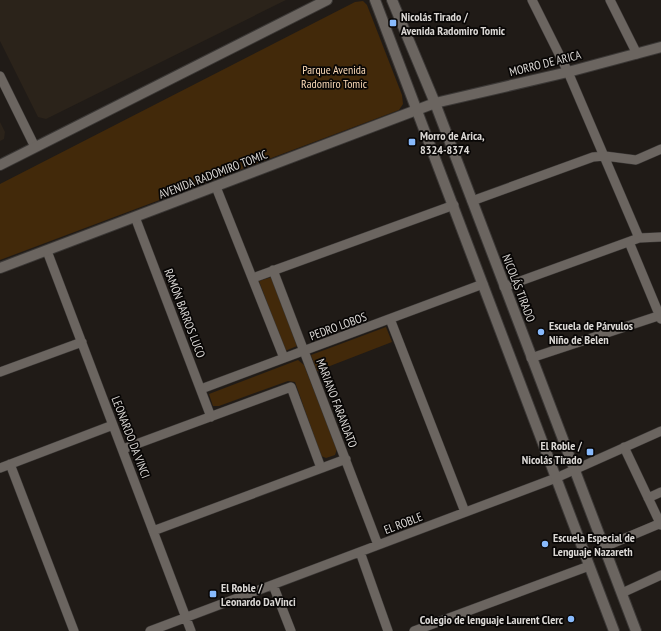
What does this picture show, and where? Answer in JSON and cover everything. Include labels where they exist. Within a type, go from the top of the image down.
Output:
[{"type":"main road","points":[[0,165],[327,0]]},
{"type":"main road","points":[[375,0],[454,205],[614,631]]},
{"type":"main road","name":"NICOLÁS TIRADO","points":[[392,0],[435,103],[636,631]]},
{"type":"main road","name":"MORRO DE ARICA","points":[[435,103],[568,72],[661,47]]},
{"type":"main road","name":"AVENIDA RADOMIRO TOMIC","points":[[0,268],[435,103]]},
{"type":"street","points":[[532,0],[568,72],[639,238]]},
{"type":"street","points":[[610,0],[637,54]]},
{"type":"street","points":[[0,76],[35,147]]},
{"type":"street","points":[[472,201],[593,157],[605,156],[636,160],[661,149]]},
{"type":"street","points":[[216,187],[284,358]]},
{"type":"street","points":[[253,278],[454,205]]},
{"type":"street","name":"RAMÓN BARROS LUCO","points":[[136,217],[212,417]]},
{"type":"street","points":[[504,286],[639,238],[661,237]]},
{"type":"street","points":[[531,358],[660,316],[629,242]]},
{"type":"street","name":"LEONARDO DA VINCI","points":[[47,251],[191,631]]},
{"type":"street","name":"MARIANO FARANDATO","points":[[274,270],[378,545]]},
{"type":"street","name":"PEDRO LOBOS","points":[[201,389],[483,284]]},
{"type":"street","points":[[390,319],[465,512]]},
{"type":"street","points":[[0,372],[82,342]]},
{"type":"street","points":[[123,449],[291,387],[321,468]]},
{"type":"street","points":[[0,468],[113,425]]},
{"type":"street","name":"EL ROBLE","points":[[150,631],[556,478],[661,431]]},
{"type":"street","points":[[604,547],[660,524],[624,447]]},
{"type":"street","points":[[153,531],[346,459]]},
{"type":"street","points":[[10,464],[74,631]]},
{"type":"street","points":[[648,498],[661,492]]},
{"type":"street","points":[[360,552],[388,631]]},
{"type":"street","points":[[414,631],[589,566]]},
{"type":"street","points":[[622,593],[661,574]]},
{"type":"street","points":[[273,585],[291,631]]},
{"type":"shaded area","points":[[0,0],[286,0],[46,119],[38,117],[0,41]]},
{"type":"shaded area","points":[[0,122],[5,132],[4,139],[0,141]]},
{"type":"green space","name":"Parque Avenida Radomiro Tomic","points":[[363,1],[367,5],[402,95],[403,104],[399,110],[0,260],[0,184],[355,2]]},
{"type":"green space","points":[[272,277],[297,346],[285,351],[259,281]]},
{"type":"green space","points":[[386,327],[392,342],[317,371],[311,355]]},
{"type":"green space","points":[[298,360],[304,365],[337,449],[335,455],[326,458],[321,456],[295,382],[288,381],[219,406],[213,406],[209,394]]},
{"type":"place","name":"Nicolás Tirado / Avenida Radomiro Tomic","points":[[393,23]]},
{"type":"place","name":"Morro de Arica, 8324-8374","points":[[412,142]]},
{"type":"place","name":"Escuela de Párvulos Niño de Belen","points":[[541,332]]},
{"type":"place","name":"El Roble / Nicolás Tirado","points":[[590,452]]},
{"type":"place","name":"Escuela Especial de Lenguaje Nazareth","points":[[545,544]]},
{"type":"place","name":"El Roble / Leonardo DaVinci","points":[[213,594]]},
{"type":"place","name":"Colegio de lenguaje Laurent Clerc","points":[[571,619]]}]
